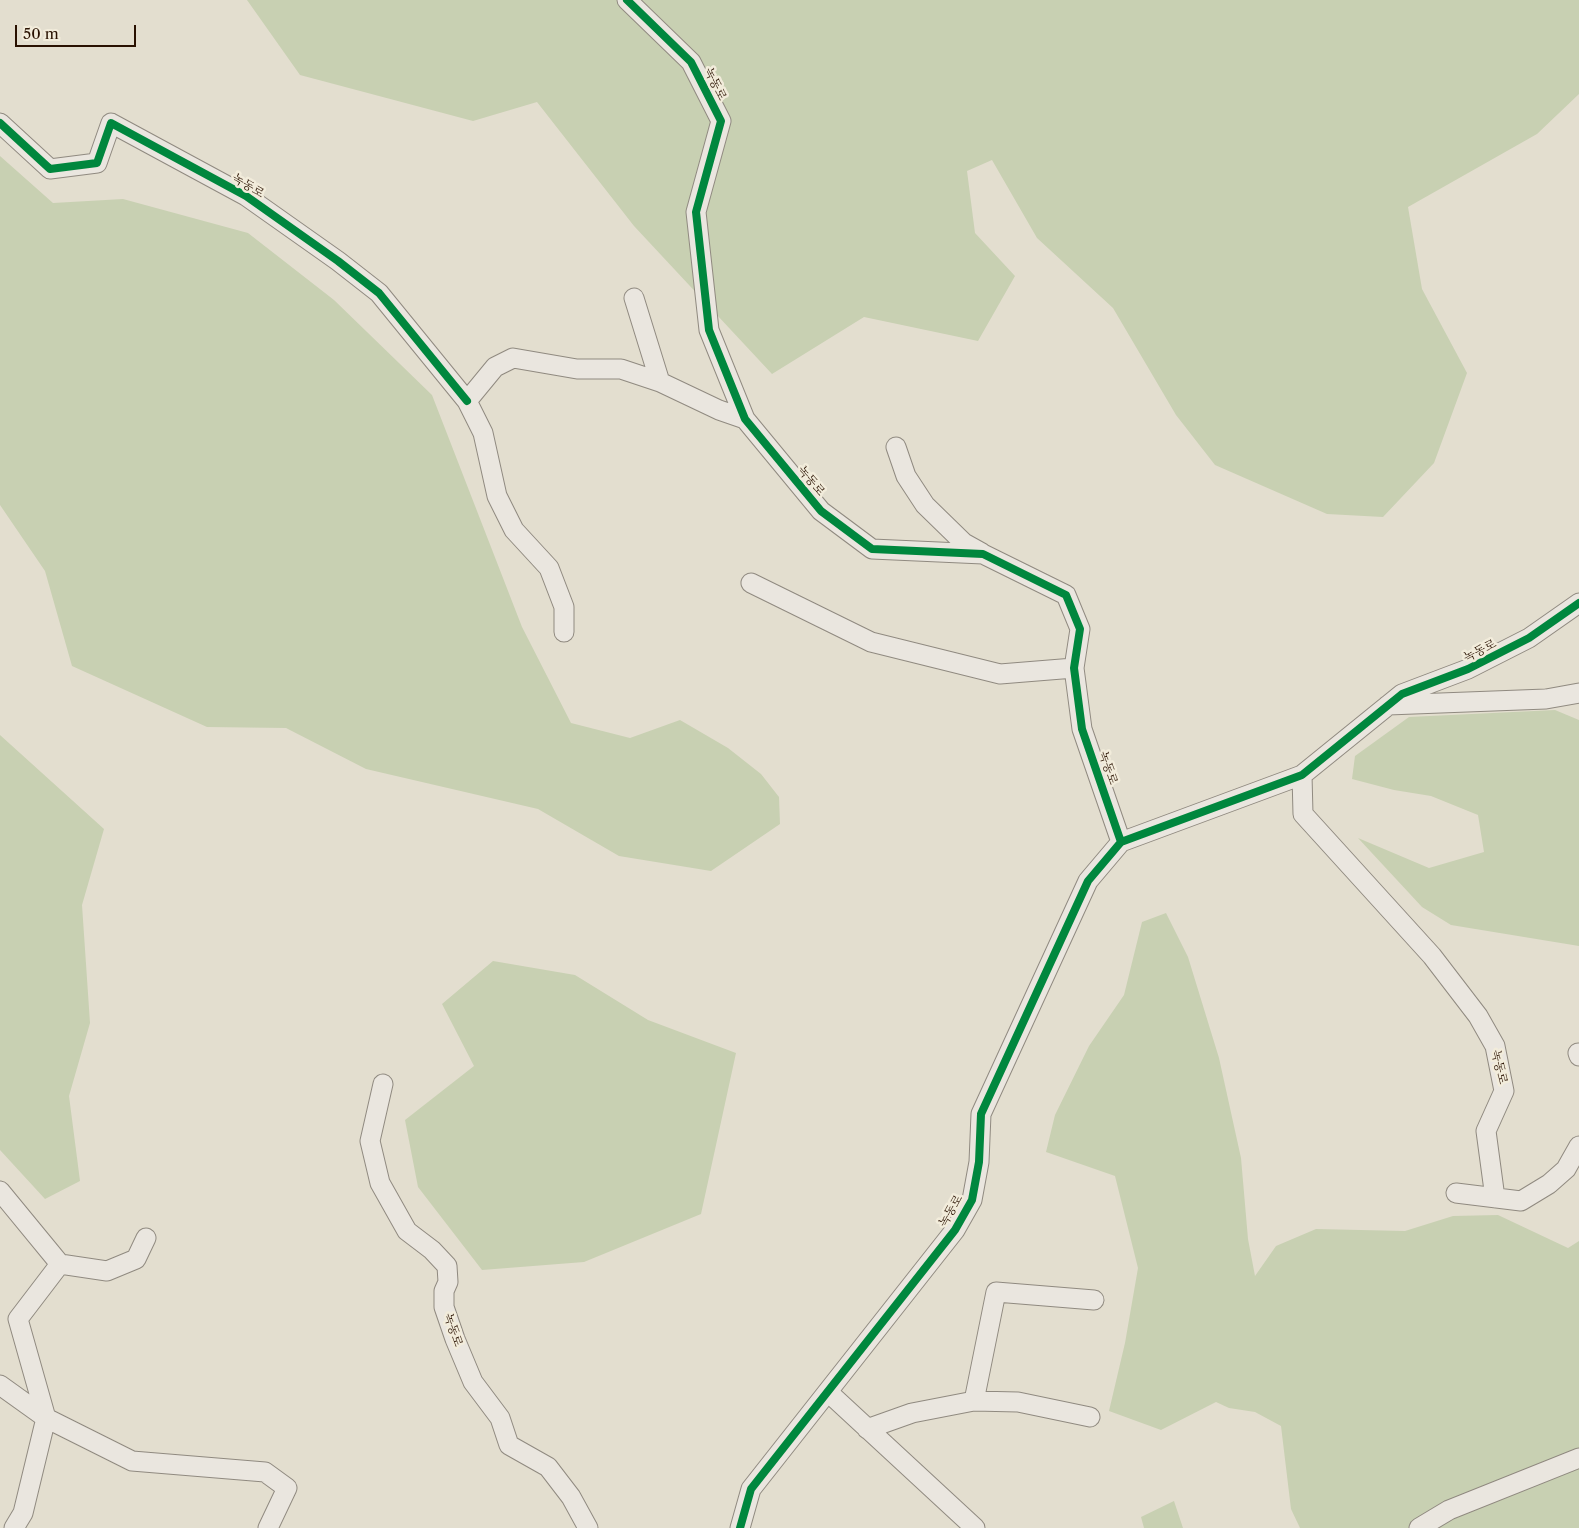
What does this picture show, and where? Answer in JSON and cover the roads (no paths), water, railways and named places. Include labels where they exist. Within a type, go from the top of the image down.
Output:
[{"type":"street","name":"녹동로","points":[[628,0],[692,62],[721,121],[696,212],[709,330],[745,420],[821,511],[872,549],[984,554]]},
{"type":"street","name":"녹동로","points":[[0,123],[50,168],[97,163],[111,123],[246,196],[338,261],[379,293],[467,400],[483,433],[497,496],[514,530],[549,568],[564,607],[564,632]]},
{"type":"street","points":[[634,298],[660,382]]},
{"type":"street","name":"녹동로","points":[[467,400],[495,367],[513,358],[577,369],[621,369],[660,382],[745,420]]},
{"type":"street","name":"녹동로","points":[[896,447],[906,476],[925,505],[964,542],[1066,595],[1080,629],[1074,668],[1082,729],[1121,842]]},
{"type":"street","points":[[751,583],[870,642],[1000,674],[1074,668]]},
{"type":"street","name":"녹동로","points":[[740,1528],[752,1489],[955,1230],[972,1200],[979,1162],[981,1114],[1088,881],[1121,842],[1302,775],[1386,705],[1402,694],[1468,669],[1529,638],[1579,602]]},
{"type":"street","points":[[1386,705],[1546,700],[1579,693]]},
{"type":"street","name":"녹동로","points":[[1302,775],[1303,814],[1432,956],[1478,1016],[1495,1046],[1504,1091],[1486,1131],[1495,1198]]},
{"type":"street","name":"녹동로","points":[[383,1084],[370,1141],[380,1183],[407,1231],[432,1250],[447,1266],[448,1282],[444,1291],[444,1307],[455,1339],[473,1382],[500,1418],[509,1445],[548,1467],[571,1497],[588,1528]]},
{"type":"street","points":[[1456,1194],[1521,1201],[1549,1184],[1566,1169],[1579,1146]]},
{"type":"street","points":[[0,1191],[60,1264],[107,1271],[136,1259],[146,1238]]},
{"type":"street","points":[[14,1528],[22,1513],[46,1418],[18,1319],[60,1264]]},
{"type":"street","points":[[974,1401],[996,1292],[1094,1300]]},
{"type":"street","points":[[0,1385],[46,1418],[132,1461],[265,1472],[287,1488],[268,1528]]},
{"type":"street","points":[[828,1392],[975,1528]]},
{"type":"street","points":[[867,1429],[912,1413],[974,1401],[1018,1402],[1090,1417]]},
{"type":"street","points":[[1419,1528],[1449,1510],[1579,1458]]}]
